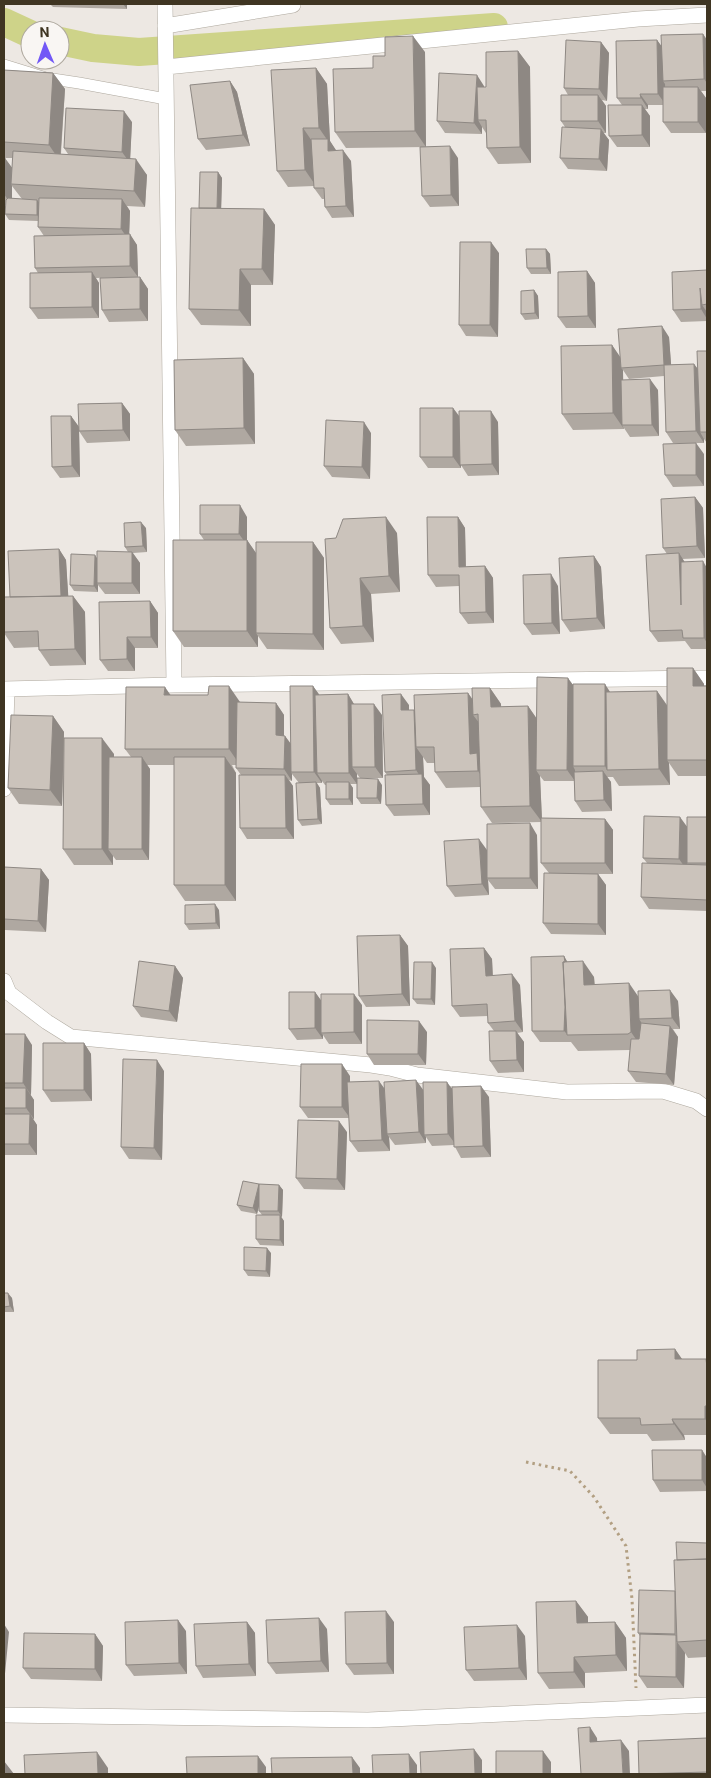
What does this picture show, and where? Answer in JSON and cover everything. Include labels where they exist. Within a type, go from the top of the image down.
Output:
[{"type":"street","points":[[165,4],[174,685]]},
{"type":"street","points":[[165,29],[293,5]]},
{"type":"street","points":[[166,64],[638,19],[707,15]]},
{"type":"street","points":[[4,789],[5,689],[707,678]]},
{"type":"street","points":[[4,981],[9,993],[47,1022],[71,1037],[371,1065],[417,1075],[567,1092],[663,1092],[696,1101],[707,1109]]},
{"type":"street","points":[[4,1715],[368,1720],[707,1705]]},
{"type":"lane","points":[[4,65],[46,78],[166,99]]},
{"type":"path","points":[[526,1462],[570,1471],[594,1496],[626,1546],[632,1599],[637,1708]]},
{"type":"building","points":[[703,34],[704,79],[663,81],[661,35]]},
{"type":"building","points":[[413,36],[415,131],[335,132],[333,69],[373,68],[373,56],[385,56],[385,37]]},
{"type":"building","points":[[566,40],[601,42],[599,89],[564,88]]},
{"type":"building","points":[[657,40],[658,94],[640,94],[641,98],[617,98],[616,41]]},
{"type":"building","points":[[518,51],[520,147],[487,148],[486,120],[478,120],[477,87],[486,87],[486,52]]},
{"type":"building","points":[[316,68],[319,128],[303,128],[305,170],[277,171],[271,70]]},
{"type":"building","points":[[4,70],[53,73],[49,145],[4,142]]},
{"type":"building","points":[[439,73],[477,75],[474,123],[437,121]]},
{"type":"building","points":[[230,81],[243,135],[198,139],[190,85]]},
{"type":"building","points":[[663,87],[698,87],[698,122],[663,122]]},
{"type":"building","points":[[561,95],[598,95],[598,121],[561,121]]},
{"type":"building","points":[[608,105],[642,105],[642,135],[609,136]]},
{"type":"building","points":[[66,108],[124,111],[122,152],[64,148]]},
{"type":"building","points":[[562,127],[601,129],[599,159],[560,158]]},
{"type":"building","points":[[311,139],[328,139],[328,151],[343,150],[346,206],[325,207],[324,188],[314,188]]},
{"type":"building","points":[[450,146],[451,195],[422,196],[420,147]]},
{"type":"building","points":[[13,151],[136,159],[134,191],[11,184]]},
{"type":"building","points":[[4,158],[5,158],[4,194]]},
{"type":"building","points":[[200,172],[218,172],[217,208],[199,208]]},
{"type":"building","points":[[8,198],[37,200],[37,215],[5,214],[6,200]]},
{"type":"building","points":[[39,198],[122,199],[121,229],[38,227]]},
{"type":"building","points":[[191,208],[264,209],[262,269],[240,269],[239,310],[189,309]]},
{"type":"building","points":[[130,234],[130,266],[35,268],[34,236]]},
{"type":"building","points":[[460,242],[491,242],[490,325],[459,325]]},
{"type":"building","points":[[526,249],[546,249],[547,268],[527,268]]},
{"type":"building","points":[[707,270],[707,304],[702,305],[700,288],[701,309],[673,310],[672,272]]},
{"type":"building","points":[[587,271],[588,316],[558,317],[558,272]]},
{"type":"building","points":[[92,272],[92,307],[30,308],[30,273]]},
{"type":"building","points":[[140,277],[140,309],[102,310],[100,278]]},
{"type":"building","points":[[534,290],[535,313],[521,314],[521,291]]},
{"type":"building","points":[[662,326],[664,365],[621,368],[618,329]]},
{"type":"building","points":[[612,345],[613,413],[562,414],[561,346]]},
{"type":"building","points":[[697,351],[707,351],[707,432],[700,432]]},
{"type":"building","points":[[243,358],[244,428],[175,430],[174,360]]},
{"type":"building","points":[[694,364],[696,431],[666,432],[664,365]]},
{"type":"building","points":[[650,379],[652,425],[622,425],[621,380]]},
{"type":"building","points":[[122,403],[123,430],[79,431],[78,404]]},
{"type":"building","points":[[420,408],[453,408],[453,457],[420,457]]},
{"type":"building","points":[[459,411],[491,411],[492,464],[460,465]]},
{"type":"building","points":[[51,416],[71,416],[72,466],[52,467]]},
{"type":"building","points":[[326,420],[364,422],[362,467],[324,466]]},
{"type":"building","points":[[696,443],[696,475],[665,475],[663,444]]},
{"type":"building","points":[[695,497],[697,546],[663,548],[661,499]]},
{"type":"building","points":[[200,505],[240,505],[239,534],[200,534]]},
{"type":"building","points":[[386,517],[389,576],[360,578],[363,626],[330,628],[325,539],[336,538],[343,519]]},
{"type":"building","points":[[427,517],[458,517],[459,567],[485,566],[486,612],[460,613],[459,575],[428,575]]},
{"type":"building","points":[[141,522],[143,546],[125,547],[124,523]]},
{"type":"building","points":[[173,540],[247,540],[247,631],[173,631]]},
{"type":"building","points":[[256,542],[313,542],[313,634],[256,633]]},
{"type":"building","points":[[59,549],[61,596],[10,597],[8,551]]},
{"type":"building","points":[[97,551],[132,552],[132,583],[97,583]]},
{"type":"building","points":[[679,553],[681,605],[681,562],[703,561],[704,638],[683,638],[682,630],[650,631],[646,555]]},
{"type":"building","points":[[71,554],[95,555],[94,586],[70,585]]},
{"type":"building","points":[[594,556],[597,618],[562,620],[559,558]]},
{"type":"building","points":[[551,574],[552,623],[524,624],[523,575]]},
{"type":"building","points":[[73,596],[75,649],[39,650],[38,631],[4,632],[4,597]]},
{"type":"building","points":[[150,601],[151,637],[127,637],[127,659],[100,660],[99,602]]},
{"type":"building","points":[[667,668],[693,668],[693,686],[707,686],[707,760],[667,760]]},
{"type":"building","points":[[537,677],[568,678],[567,770],[536,770]]},
{"type":"building","points":[[573,684],[605,684],[605,766],[573,766]]},
{"type":"building","points":[[209,686],[229,686],[229,749],[125,749],[126,687],[165,687],[164,695],[208,695]]},
{"type":"building","points":[[290,686],[313,686],[314,772],[291,772]]},
{"type":"building","points":[[472,688],[490,688],[491,707],[528,706],[530,806],[481,807],[478,714],[473,715]]},
{"type":"building","points":[[657,691],[659,769],[607,770],[606,692]]},
{"type":"building","points":[[468,693],[470,754],[477,753],[478,771],[435,772],[434,747],[416,747],[414,695]]},
{"type":"building","points":[[348,694],[349,773],[317,773],[315,695]]},
{"type":"building","points":[[401,694],[401,710],[414,710],[416,770],[385,772],[382,695]]},
{"type":"building","points":[[237,702],[276,703],[276,735],[285,736],[284,769],[236,768]]},
{"type":"building","points":[[351,704],[374,704],[375,767],[352,767]]},
{"type":"building","points":[[11,715],[53,716],[50,790],[8,788]]},
{"type":"building","points":[[64,738],[102,738],[102,849],[63,849]]},
{"type":"building","points":[[109,757],[142,757],[142,849],[108,849]]},
{"type":"building","points":[[174,757],[225,757],[225,885],[174,885]]},
{"type":"building","points":[[603,771],[604,800],[575,801],[574,772]]},
{"type":"building","points":[[422,774],[423,804],[386,805],[385,775]]},
{"type":"building","points":[[239,775],[285,775],[286,828],[240,828]]},
{"type":"building","points":[[357,778],[378,779],[377,798],[357,798]]},
{"type":"building","points":[[316,782],[318,819],[298,820],[296,783]]},
{"type":"building","points":[[326,782],[349,782],[349,799],[326,799]]},
{"type":"building","points":[[644,816],[680,817],[679,859],[643,858]]},
{"type":"building","points":[[687,817],[707,817],[707,863],[687,863]]},
{"type":"building","points":[[541,818],[605,819],[605,863],[541,863]]},
{"type":"building","points":[[530,823],[530,878],[487,878],[487,824]]},
{"type":"building","points":[[479,839],[482,884],[447,886],[444,841]]},
{"type":"building","points":[[642,863],[707,865],[707,900],[641,897]]},
{"type":"building","points":[[4,867],[41,869],[38,921],[4,919]]},
{"type":"building","points":[[544,873],[598,874],[598,924],[543,923]]},
{"type":"building","points":[[215,904],[216,923],[185,924],[185,905]]},
{"type":"building","points":[[400,935],[402,994],[359,996],[357,936]]},
{"type":"building","points":[[484,948],[486,976],[512,974],[515,1021],[488,1023],[487,1004],[452,1006],[450,949]]},
{"type":"building","points":[[564,956],[564,1031],[532,1031],[531,957]]},
{"type":"building","points":[[139,961],[175,966],[169,1011],[133,1006]]},
{"type":"building","points":[[583,961],[584,985],[629,983],[631,1032],[628,1034],[567,1035],[563,962]]},
{"type":"building","points":[[414,962],[432,962],[431,999],[413,999]]},
{"type":"building","points":[[670,990],[672,1018],[639,1019],[638,991]]},
{"type":"building","points":[[289,992],[315,992],[315,1028],[289,1029]]},
{"type":"building","points":[[321,994],[354,994],[354,1032],[321,1033]]},
{"type":"building","points":[[367,1020],[419,1021],[418,1054],[367,1054]]},
{"type":"building","points":[[641,1023],[670,1026],[666,1074],[628,1071],[631,1039],[639,1039]]},
{"type":"building","points":[[489,1031],[516,1031],[517,1060],[490,1061]]},
{"type":"building","points":[[4,1034],[25,1034],[23,1083],[4,1083]]},
{"type":"building","points":[[43,1043],[84,1043],[84,1090],[43,1090]]},
{"type":"building","points":[[123,1059],[157,1060],[154,1148],[121,1147]]},
{"type":"building","points":[[301,1064],[342,1064],[342,1107],[300,1107]]},
{"type":"building","points":[[416,1080],[419,1132],[387,1134],[384,1082]]},
{"type":"building","points":[[379,1081],[382,1140],[350,1141],[347,1082]]},
{"type":"building","points":[[423,1082],[447,1082],[448,1134],[424,1135]]},
{"type":"building","points":[[481,1086],[483,1146],[454,1147],[452,1087]]},
{"type":"building","points":[[4,1088],[26,1088],[26,1108],[4,1108]]},
{"type":"building","points":[[4,1114],[30,1114],[29,1144],[4,1144]]},
{"type":"building","points":[[298,1120],[339,1121],[337,1179],[296,1178]]},
{"type":"building","points":[[243,1181],[259,1184],[253,1208],[237,1205]]},
{"type":"building","points":[[259,1184],[279,1185],[278,1211],[259,1211]]},
{"type":"building","points":[[256,1215],[280,1215],[280,1240],[256,1239]]},
{"type":"building","points":[[244,1247],[267,1248],[266,1271],[244,1270]]},
{"type":"building","points":[[4,1293],[8,1293],[10,1306],[4,1307]]},
{"type":"building","points":[[675,1349],[675,1359],[706,1359],[707,1406],[705,1406],[705,1419],[672,1419],[674,1424],[641,1425],[640,1418],[598,1418],[598,1360],[637,1360],[637,1350]]},
{"type":"building","points":[[652,1450],[702,1450],[702,1480],[653,1480]]},
{"type":"building","points":[[676,1542],[707,1543],[707,1559],[677,1560]]},
{"type":"building","points":[[707,1559],[707,1640],[677,1642],[674,1560]]},
{"type":"building","points":[[639,1590],[675,1591],[675,1634],[638,1633]]},
{"type":"building","points":[[576,1601],[577,1623],[615,1622],[616,1655],[574,1657],[574,1672],[538,1673],[536,1602]]},
{"type":"building","points":[[386,1611],[387,1663],[346,1664],[345,1612]]},
{"type":"building","points":[[319,1618],[321,1661],[268,1663],[266,1620]]},
{"type":"building","points":[[178,1620],[179,1663],[126,1665],[125,1622]]},
{"type":"building","points":[[247,1622],[249,1664],[196,1666],[194,1624]]},
{"type":"building","points":[[517,1625],[519,1668],[466,1670],[464,1627]]},
{"type":"building","points":[[24,1633],[95,1634],[95,1669],[23,1668]]},
{"type":"building","points":[[640,1634],[676,1635],[676,1677],[639,1676]]},
{"type":"building","points":[[590,1727],[590,1742],[621,1740],[623,1774],[581,1774],[578,1728]]},
{"type":"building","points":[[707,1738],[707,1772],[639,1774],[638,1741]]},
{"type":"building","points":[[474,1749],[475,1774],[421,1774],[420,1752]]},
{"type":"building","points":[[496,1751],[543,1751],[543,1774],[496,1774]]},
{"type":"building","points":[[97,1752],[98,1774],[25,1774],[24,1755]]},
{"type":"building","points":[[409,1754],[410,1774],[373,1774],[372,1755]]},
{"type":"building","points":[[258,1756],[258,1774],[187,1774],[186,1757]]},
{"type":"building","points":[[352,1757],[353,1774],[272,1774],[271,1758]]},
{"type":"waterway","points":[[4,22],[20,29]]},
{"type":"waterway","points":[[70,43],[93,48],[139,52],[494,27]]}]
